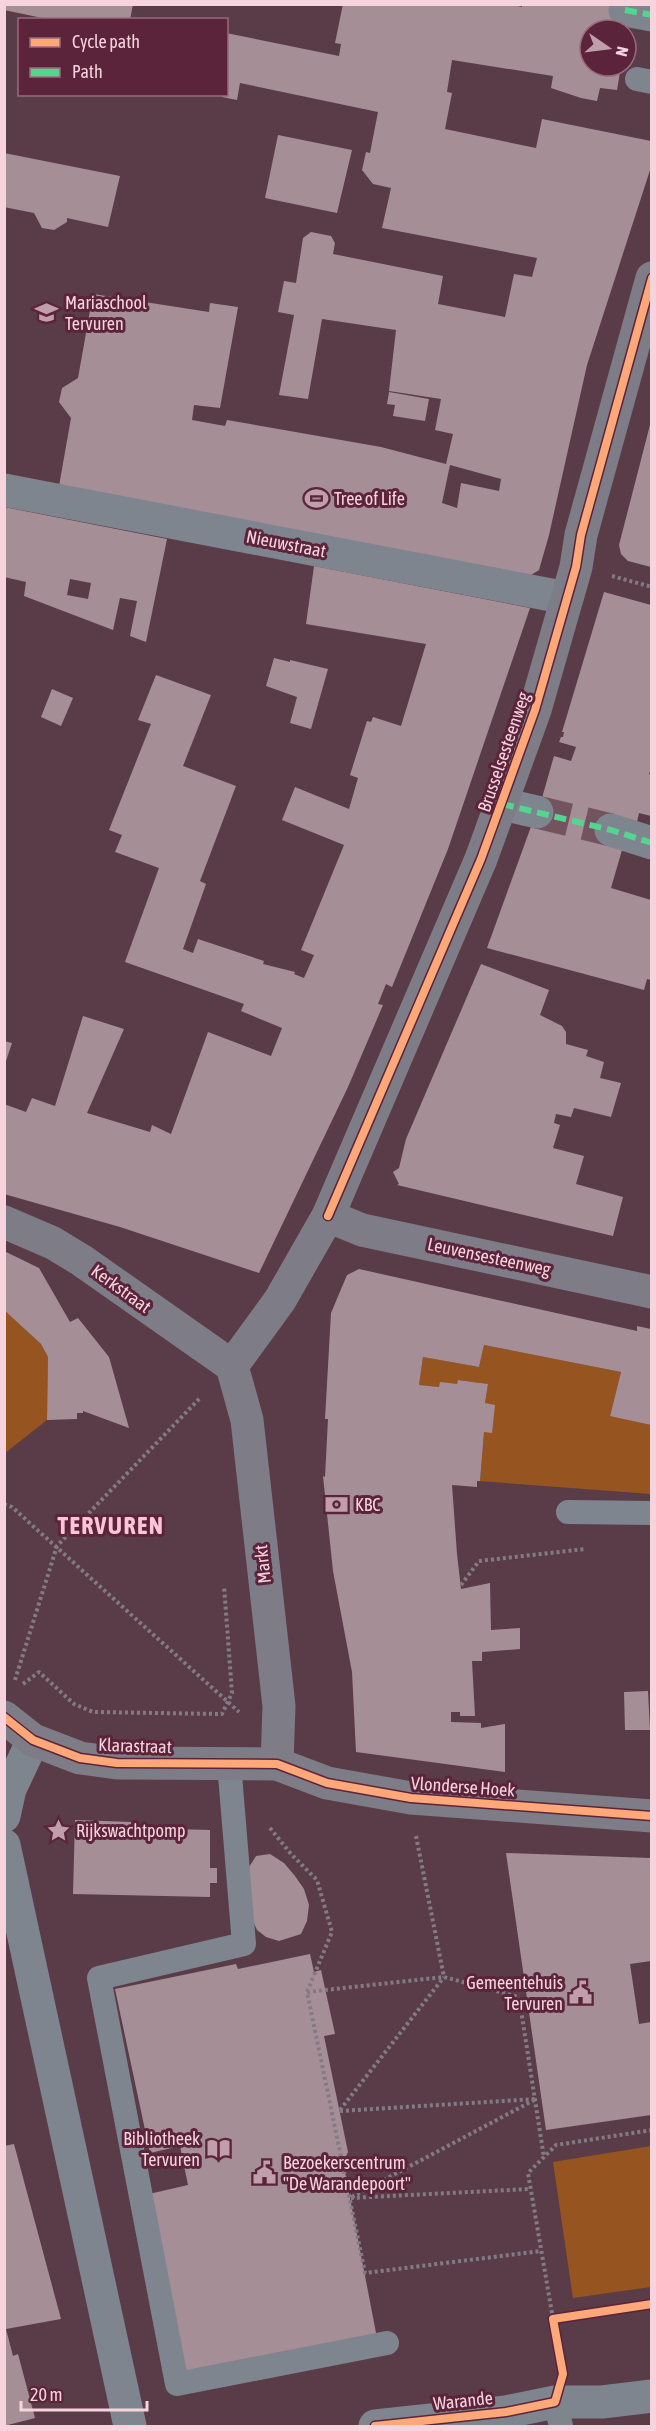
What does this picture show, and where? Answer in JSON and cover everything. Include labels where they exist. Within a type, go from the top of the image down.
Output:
[{"type":"street","name":"Brusselsesteenweg","points":[[232,1366],[280,1300],[328,1216],[482,859],[535,710],[576,567],[581,535],[651,278]]},
{"type":"street","name":"Nieuwstraat","points":[[4,490],[567,598]]},
{"type":"street","points":[[502,804],[537,812]]},
{"type":"street","points":[[610,830],[651,843]]},
{"type":"street","name":"Leuvensesteenweg","points":[[328,1216],[362,1230],[651,1292]]},
{"type":"street","name":"Kerkstraat","points":[[4,1222],[53,1243],[81,1260],[232,1366]]},
{"type":"street","name":"Markt","points":[[232,1366],[248,1420],[279,1706],[277,1764]]},
{"type":"street","name":"Klarastraat","points":[[4,1717],[33,1740],[63,1753],[97,1761],[277,1764]]},
{"type":"street","points":[[4,1816],[10,1789],[33,1740]]},
{"type":"street","name":"Vlonderse Hoek","points":[[277,1764],[353,1790],[411,1798],[651,1816]]},
{"type":"street","points":[[4,1845],[130,2427]]},
{"type":"street","name":"Warande","points":[[375,2427],[506,2412],[558,2414],[602,2402],[651,2396]]},
{"type":"lane","points":[[568,1512],[651,1513]]},
{"type":"lane","points":[[229,1763],[244,1944],[99,1978],[177,2384],[387,2343]]},
{"type":"path","points":[[14,1682],[57,1546],[232,1366]]},
{"type":"path","points":[[4,1504],[12,1507],[57,1546],[242,1715]]},
{"type":"path","points":[[461,1585],[479,1561],[594,1548]]},
{"type":"path","points":[[20,1686],[39,1672],[74,1704],[93,1712],[222,1714],[232,1693],[223,1575]]},
{"type":"path","points":[[265,1821],[291,1854],[317,1880],[332,1932],[306,1992],[365,2273],[542,2251]]},
{"type":"path","points":[[415,1833],[444,1977],[340,2111],[536,2099]]},
{"type":"path","points":[[306,1992],[444,1977],[519,1997],[544,2158]]},
{"type":"path","points":[[350,2198],[536,2099]]},
{"type":"path","points":[[555,2330],[528,2173],[556,2145],[651,2130]]},
{"type":"path","points":[[350,2198],[530,2188]]},
{"type":"path","points":[[553,2319],[564,2318]]},
{"type":"shaded area","points":[[4,1310],[41,1344],[48,1357],[47,1420],[5,1453]]},
{"type":"shaded area","points":[[484,1345],[621,1372],[610,1415],[651,1425],[651,1494],[480,1481],[484,1432],[492,1432],[485,1403],[488,1384],[459,1380],[457,1384],[439,1387],[419,1385],[423,1357],[479,1367]]},
{"type":"shaded area","points":[[651,2146],[651,2287],[573,2298],[553,2162]]},
{"type":"building","points":[[4,4],[133,4],[130,18],[42,18],[4,10]]},
{"type":"building","points":[[343,4],[509,4],[522,7],[522,4],[626,4],[628,18],[578,18],[578,78],[619,78],[617,90],[600,88],[597,101],[551,88],[553,76],[452,60],[447,92],[452,93],[445,129],[536,148],[542,119],[651,141],[651,167],[587,365],[539,570],[531,575],[59,486],[71,418],[59,402],[62,388],[78,378],[93,294],[209,312],[210,303],[238,307],[220,408],[194,405],[192,420],[225,426],[227,420],[381,447],[446,464],[453,434],[435,430],[441,399],[389,391],[396,330],[322,319],[308,399],[279,395],[294,315],[278,312],[284,281],[296,283],[303,238],[311,232],[331,236],[335,243],[333,254],[443,276],[438,304],[505,317],[514,274],[532,277],[537,258],[382,228],[391,188],[373,184],[362,170],[366,152],[370,153],[378,112],[240,83],[237,100],[222,97],[228,96],[228,33],[339,56],[341,44],[335,43]],"holes":[[[450,465],[501,479],[499,491],[461,483],[457,508],[442,503]]]},
{"type":"building","points":[[278,135],[352,150],[337,213],[265,198]]},
{"type":"building","points":[[4,153],[120,176],[108,227],[67,218],[67,222],[54,230],[42,228],[34,213],[4,207]]},
{"type":"building","points":[[389,392],[429,399],[425,421],[393,416],[395,405],[387,404]]},
{"type":"building","points":[[651,421],[651,567],[628,561],[621,554],[619,545]]},
{"type":"building","points":[[4,507],[167,539],[146,642],[130,636],[137,601],[120,598],[113,630],[24,596],[26,582],[4,577]],"holes":[[[70,579],[91,583],[88,599],[67,595]]]},
{"type":"building","points":[[314,566],[530,608],[448,849],[392,987],[386,984],[378,1004],[383,1005],[348,1087],[259,1273],[120,1227],[4,1194],[4,1104],[26,1112],[32,1098],[55,1106],[83,1016],[124,1029],[87,1113],[150,1132],[152,1125],[171,1134],[208,1032],[271,1056],[282,1028],[241,1011],[244,1004],[125,962],[159,868],[115,852],[122,835],[109,830],[151,724],[138,720],[156,675],[211,695],[183,766],[236,786],[200,881],[206,884],[183,949],[193,953],[198,939],[264,961],[263,964],[295,972],[294,974],[304,978],[314,955],[301,950],[344,845],[282,820],[295,787],[349,809],[358,778],[350,775],[367,721],[371,722],[373,717],[401,726],[426,644],[306,624]]},
{"type":"building","points":[[604,592],[651,605],[651,769],[649,774],[651,775],[651,816],[639,813],[637,822],[622,850],[611,888],[651,900],[651,980],[647,979],[644,990],[487,948],[541,799],[546,800],[542,798],[554,756],[571,761],[576,747],[559,742],[563,737],[564,732],[562,732]]},
{"type":"building","points":[[274,658],[328,669],[311,729],[290,723],[297,697],[266,686]]},
{"type":"building","points":[[52,689],[73,698],[61,726],[41,717]]},
{"type":"building","points":[[481,964],[549,990],[540,1015],[562,1026],[566,1032],[566,1044],[588,1050],[586,1056],[604,1062],[600,1078],[621,1083],[611,1117],[574,1108],[571,1117],[556,1114],[554,1123],[560,1125],[553,1148],[584,1156],[576,1184],[623,1197],[613,1236],[397,1185],[399,1184],[393,1172],[399,1168],[406,1139]]},
{"type":"building","points":[[4,1041],[12,1043],[5,1064],[4,1064]]},
{"type":"building","points":[[4,1251],[39,1268],[70,1322],[78,1318],[109,1357],[129,1428],[83,1411],[83,1413],[77,1413],[77,1419],[47,1420],[48,1357],[41,1344],[4,1310]]},
{"type":"building","points":[[359,1269],[637,1331],[637,1326],[651,1329],[651,1425],[610,1416],[621,1372],[484,1345],[479,1367],[423,1357],[419,1385],[439,1387],[440,1382],[457,1384],[458,1380],[488,1384],[485,1403],[495,1405],[492,1433],[484,1432],[480,1481],[477,1481],[477,1487],[452,1485],[457,1554],[461,1589],[490,1583],[491,1630],[520,1628],[520,1649],[482,1652],[482,1661],[472,1661],[475,1716],[460,1716],[460,1712],[451,1712],[451,1722],[481,1723],[481,1728],[505,1724],[505,1772],[356,1752],[352,1672],[333,1571],[323,1476],[325,1477],[328,1419],[325,1419],[331,1313],[347,1275]]},
{"type":"building","points":[[648,1691],[650,1730],[625,1730],[624,1692]]},
{"type":"building","points":[[75,1820],[131,1822],[131,1828],[210,1830],[210,1868],[217,1868],[217,1883],[210,1883],[210,1897],[73,1894]]},
{"type":"building","name":"Gemeentehuis Tervuren","points":[[506,1853],[651,1858],[651,1961],[630,1964],[639,2024],[651,2022],[651,2115],[546,2130]]},
{"type":"building","points":[[270,1854],[284,1863],[295,1876],[304,1889],[309,1905],[307,1921],[301,1934],[279,1941],[266,1937],[257,1930],[249,1912],[246,1872],[256,1856]]},
{"type":"building","name":"Bezoekerscentrum \"De Warandepoort\"","points":[[310,1954],[314,1972],[321,1970],[335,2034],[324,2036],[348,2152],[343,2162],[377,2338],[185,2375],[149,2194],[188,2185],[180,2146],[150,2153],[115,1989],[236,1964],[238,1969]]},
{"type":"building","points":[[14,2144],[61,2319],[6,2329],[13,2356],[18,2354],[35,2418],[4,2426],[4,2146]]},
{"type":"tunnel","points":[[537,812],[611,830]]},
{"type":"marked path","points":[[625,10],[652,15]]},
{"type":"marked path","points":[[502,804],[611,830],[652,843]]},
{"type":"cycle path","points":[[328,1216],[481,859],[535,710],[576,567],[581,535],[652,278]]},
{"type":"cycle path","points":[[4,1717],[33,1740],[80,1758],[117,1763],[277,1764],[327,1783],[411,1798],[652,1816]]},
{"type":"cycle path","points":[[375,2426],[506,2412],[555,2402],[563,2374],[553,2319],[652,2304]]},
{"type":"place","name":"Mariaschool Tervuren","points":[[47,313]]},
{"type":"place","name":"Tree of Life","points":[[316,499]]},
{"type":"place","name":"KBC","points":[[337,1505]]},
{"type":"place","name":"Rijkswachtpomp","points":[[58,1831]]},
{"type":"place","name":"Gemeentehuis Tervuren","points":[[581,1993]]},
{"type":"place","name":"Bibliotheek Tervuren","points":[[218,2149]]},
{"type":"place","name":"Bezoekerscentrum \"De Warandepoort\"","points":[[265,2173]]},
{"type":"district","name":"TERVUREN","points":[[111,1526]]}]
